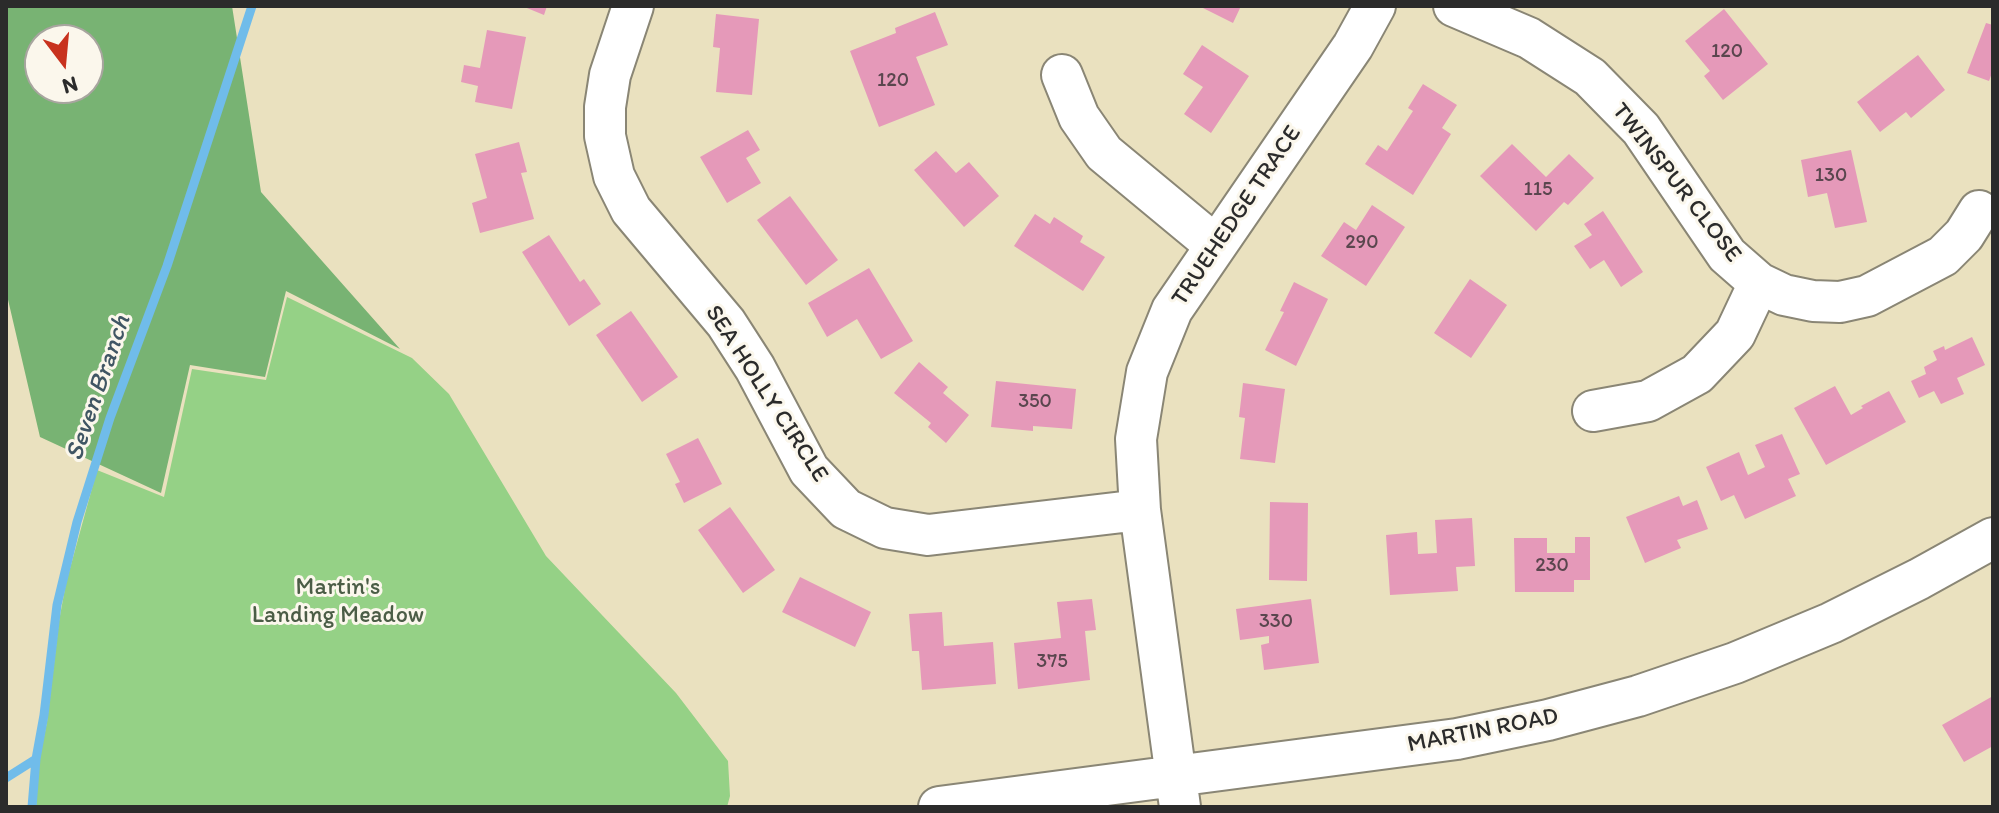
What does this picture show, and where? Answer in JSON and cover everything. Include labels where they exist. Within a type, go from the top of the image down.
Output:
[{"type":"street","name":"SEA HOLLY CIRCLE","points":[[633,6],[610,75],[605,107],[605,136],[614,176],[631,210],[726,323],[755,368],[809,470],[846,509],[885,528],[928,535],[1140,510]]},
{"type":"street","name":"TRUEHEDGE TRACE","points":[[1178,792],[1140,510],[1136,439],[1147,372],[1172,310],[1353,46],[1375,6]]},
{"type":"street","name":"TWINSPUR CLOSE","points":[[1454,6],[1529,38],[1590,77],[1641,129],[1727,255],[1759,283],[1784,295],[1840,302],[1867,296],[1943,256],[1964,235],[1979,211]]},
{"type":"street","points":[[1062,75],[1079,117],[1104,153],[1215,245]]},
{"type":"street","points":[[1593,411],[1648,401],[1697,374],[1735,334],[1759,283]]},
{"type":"street","name":"MARTIN ROAD","points":[[939,807],[1178,792],[1548,720],[1638,696],[1735,663],[1831,623],[1993,538]]},
{"type":"green space","points":[[6,6],[232,6],[261,192],[400,349],[286,291],[265,377],[190,365],[161,493],[40,437],[6,291]]},
{"type":"green space","name":"Martin's Landing Meadow","points":[[287,297],[412,358],[449,394],[546,556],[676,693],[728,761],[730,796],[727,807],[36,807],[38,766],[47,722],[59,621],[66,583],[97,470],[164,497],[192,369],[266,380]]},
{"type":"building","points":[[522,6],[547,6],[544,15]]},
{"type":"building","points":[[1199,6],[1241,6],[1233,23]]},
{"type":"building","points":[[1724,9],[1768,64],[1723,100],[1704,76],[1710,71],[1685,41]]},
{"type":"building","points":[[935,12],[948,45],[916,57],[935,105],[879,127],[850,51],[896,33],[895,28]]},
{"type":"building","points":[[716,14],[759,19],[752,95],[716,92],[720,48],[713,47]]},
{"type":"building","points":[[1986,23],[1993,25],[1993,70],[1989,81],[1967,73]]},
{"type":"building","points":[[487,30],[526,37],[512,109],[475,102],[478,86],[461,82],[464,65],[480,68]]},
{"type":"building","points":[[1202,45],[1249,76],[1211,133],[1184,114],[1203,87],[1183,74]]},
{"type":"building","points":[[1918,55],[1945,90],[1911,118],[1906,112],[1880,132],[1857,102]]},
{"type":"building","points":[[1423,84],[1457,105],[1442,128],[1451,134],[1413,195],[1365,164],[1378,145],[1387,151],[1413,111],[1408,108]]},
{"type":"building","points":[[748,130],[760,150],[746,158],[761,183],[727,203],[700,157]]},
{"type":"building","points":[[519,142],[527,172],[521,173],[534,219],[480,233],[472,203],[487,198],[475,154]]},
{"type":"building","points":[[1512,144],[1546,177],[1569,154],[1594,178],[1568,205],[1564,202],[1536,231],[1480,176]]},
{"type":"building","points":[[1851,150],[1867,222],[1835,228],[1827,193],[1808,197],[1801,160]]},
{"type":"building","points":[[936,151],[956,173],[969,162],[999,196],[964,227],[914,170]]},
{"type":"building","points":[[790,196],[838,260],[806,285],[757,220]]},
{"type":"building","points":[[1372,205],[1405,227],[1366,286],[1321,256],[1344,222],[1356,230]]},
{"type":"building","points":[[1603,211],[1643,272],[1621,287],[1604,260],[1590,269],[1574,246],[1592,235],[1584,224]]},
{"type":"building","points":[[1035,214],[1050,224],[1054,217],[1083,236],[1080,242],[1105,257],[1083,291],[1014,246]]},
{"type":"building","points":[[549,235],[580,282],[584,279],[601,304],[569,326],[522,252]]},
{"type":"building","points":[[869,268],[913,341],[881,359],[857,319],[827,337],[808,303]]},
{"type":"building","points":[[1470,279],[1507,305],[1471,358],[1434,333]]},
{"type":"building","points":[[1294,282],[1328,299],[1296,366],[1265,350],[1284,312],[1280,311]]},
{"type":"building","points":[[631,311],[678,377],[642,402],[596,335]]},
{"type":"building","points":[[1972,337],[1985,365],[1957,378],[1964,394],[1941,404],[1934,391],[1919,398],[1911,381],[1926,374],[1924,367],[1937,360],[1933,351],[1944,346],[1945,350]]},
{"type":"building","points":[[919,362],[948,387],[943,393],[969,415],[946,443],[928,427],[931,423],[894,393]]},
{"type":"building","points":[[996,381],[1076,389],[1072,429],[1033,426],[1033,431],[991,427]]},
{"type":"building","points":[[1243,383],[1285,389],[1275,463],[1240,459],[1245,418],[1239,417]]},
{"type":"building","points":[[1835,386],[1851,415],[1889,391],[1906,422],[1826,465],[1794,408]]},
{"type":"building","points":[[1782,434],[1800,474],[1788,479],[1796,496],[1745,519],[1734,495],[1721,501],[1706,467],[1739,452],[1748,475],[1765,467],[1755,445]]},
{"type":"building","points":[[698,438],[722,484],[684,503],[675,484],[680,482],[666,454]]},
{"type":"building","points":[[1679,496],[1683,506],[1697,500],[1708,529],[1677,540],[1681,548],[1645,563],[1626,517]]},
{"type":"building","points":[[1270,502],[1308,503],[1307,581],[1269,580]]},
{"type":"building","points":[[730,507],[775,570],[743,593],[698,530]]},
{"type":"building","points":[[1472,518],[1475,566],[1456,567],[1458,591],[1390,595],[1386,535],[1417,532],[1418,554],[1437,553],[1435,520]]},
{"type":"building","points":[[1575,537],[1590,537],[1590,580],[1574,580],[1574,592],[1515,592],[1514,538],[1547,538],[1547,553],[1575,553]]},
{"type":"building","points":[[800,577],[871,612],[855,647],[782,612]]},
{"type":"building","points":[[1092,599],[1096,630],[1085,631],[1090,680],[1018,689],[1014,643],[1061,638],[1057,602]]},
{"type":"building","points":[[1311,599],[1319,663],[1264,670],[1261,645],[1269,643],[1269,636],[1240,640],[1236,609]]},
{"type":"building","points":[[942,612],[944,646],[993,642],[996,684],[922,690],[919,651],[912,651],[909,614]]},
{"type":"building","points":[[1993,696],[1993,746],[1964,762],[1942,725]]},
{"type":"waterway","name":"Seven Branch","points":[[32,807],[57,605],[77,522],[110,418],[167,266],[252,6]]},
{"type":"waterway","name":"Seven Branch","points":[[6,778],[36,759]]}]
